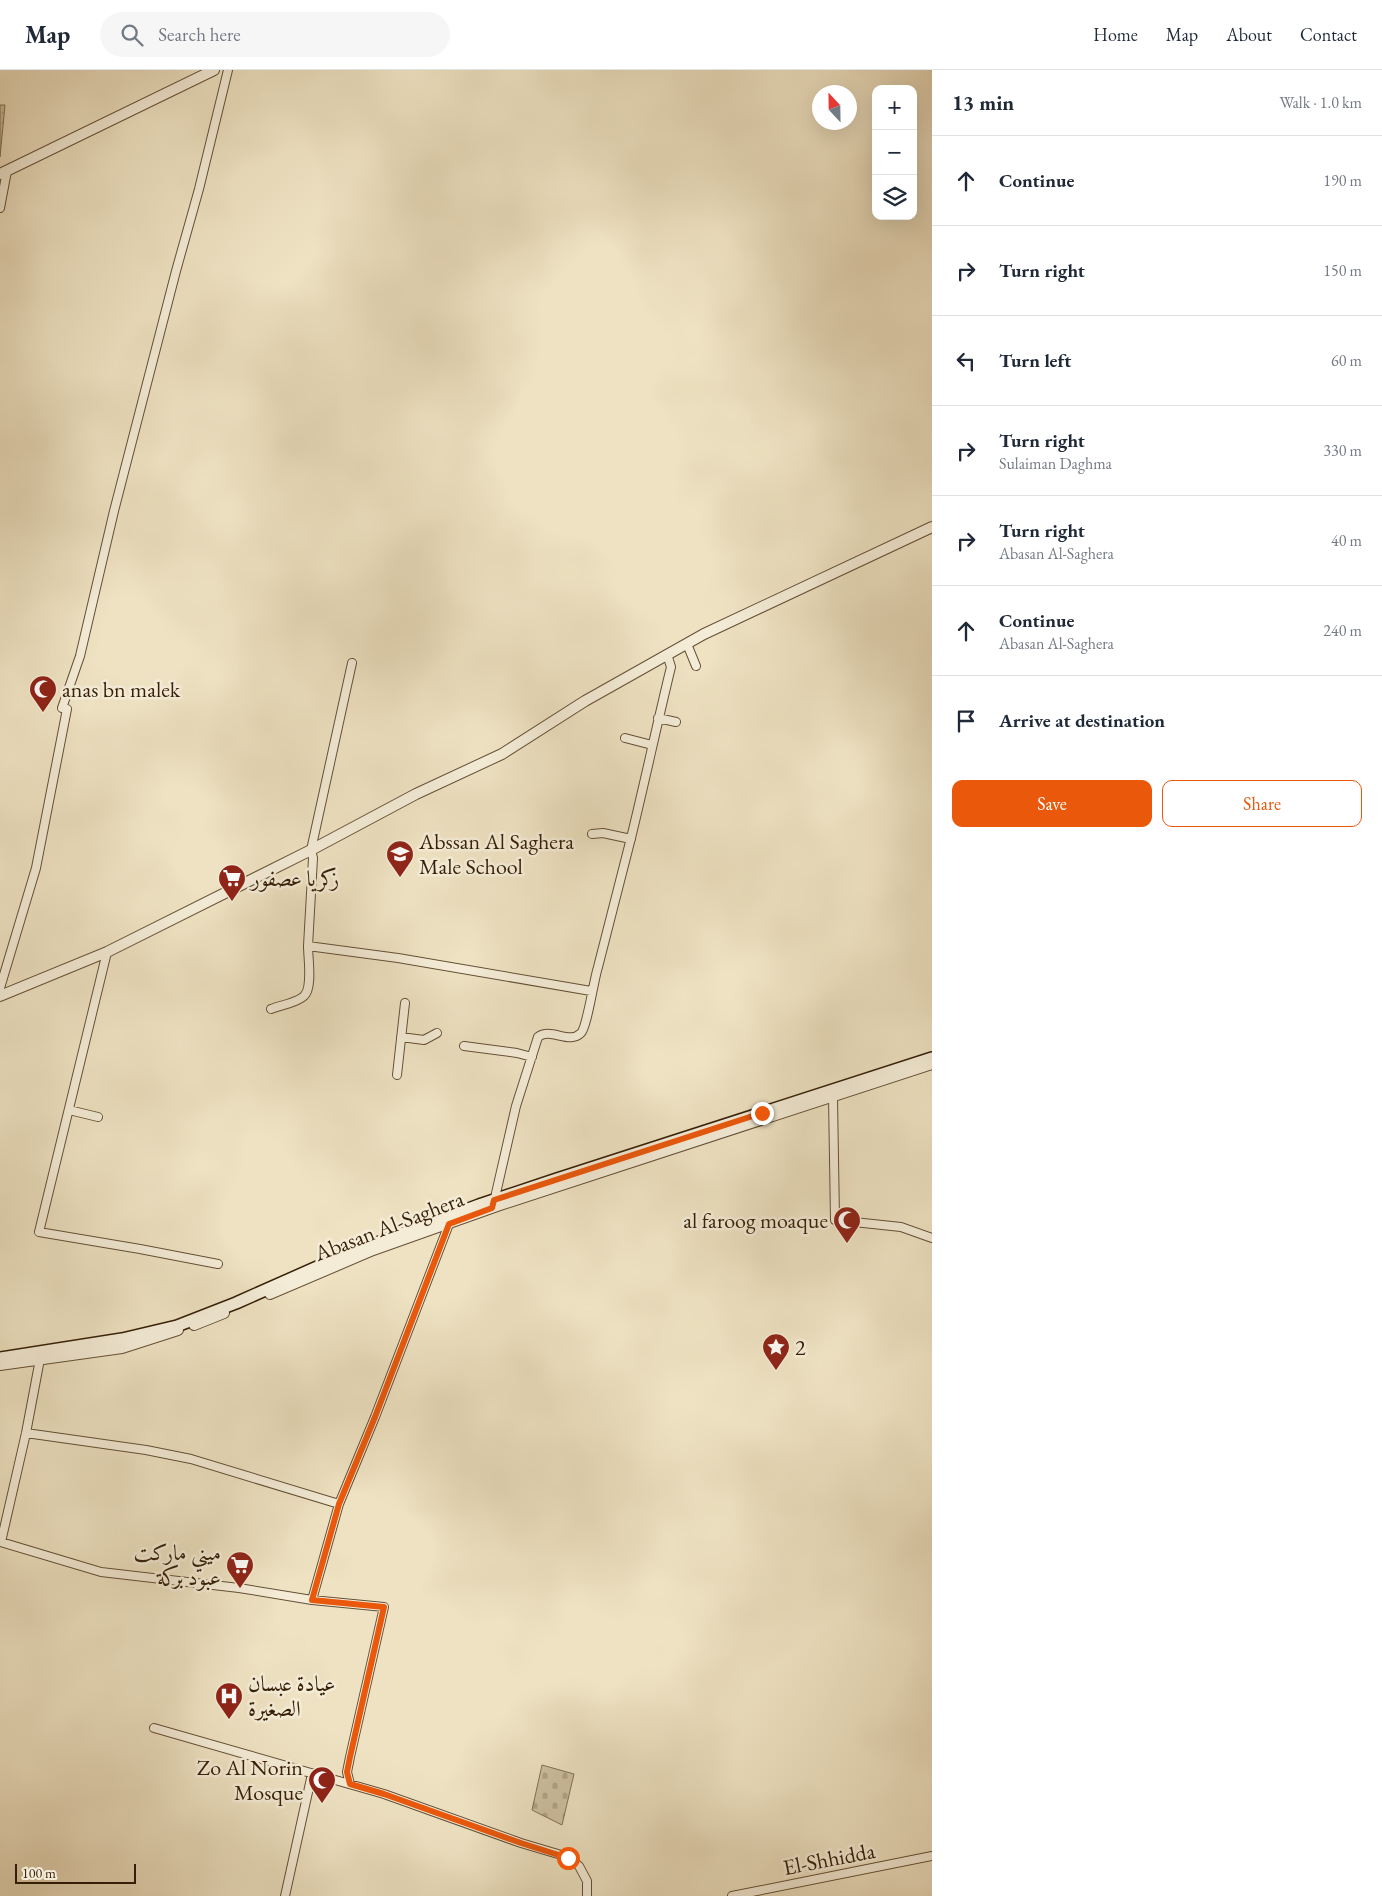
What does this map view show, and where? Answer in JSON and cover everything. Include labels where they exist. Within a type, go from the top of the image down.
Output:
[{"type":"main road","name":"Abasan Al-Saghera","points":[[0,1358],[122,1339],[177,1326],[236,1304],[342,1256],[932,1058]]},
{"type":"street","points":[[0,208],[3,172],[214,70]]},
{"type":"street","points":[[0,988],[36,868],[67,709],[62,708],[82,647],[114,510],[199,189],[228,70]]},
{"type":"street","points":[[0,996],[107,952],[311,850],[416,794],[502,754],[584,701],[668,654],[749,613],[932,527]]},
{"type":"street","points":[[688,644],[696,666]]},
{"type":"street","points":[[493,1204],[516,1106],[536,1042],[542,1034],[548,1033],[571,1037],[582,1032],[586,1021],[671,667],[668,654]]},
{"type":"street","points":[[272,1009],[304,996],[308,989],[311,850],[352,663]]},
{"type":"street","points":[[658,718],[676,722]]},
{"type":"street","points":[[625,738],[652,745]]},
{"type":"street","points":[[592,834],[603,833],[631,839]]},
{"type":"street","points":[[308,946],[398,958],[592,991]]},
{"type":"street","points":[[107,952],[39,1232],[140,1248],[218,1264]]},
{"type":"street","points":[[397,1075],[405,1003]]},
{"type":"street","points":[[401,1037],[424,1040],[437,1033]]},
{"type":"street","points":[[464,1046],[517,1053],[532,1057]]},
{"type":"street","name":"Abasan Al-Saghera","points":[[0,1365],[129,1347],[209,1320],[373,1250],[449,1224],[493,1204],[522,1197],[833,1098],[932,1064]]},
{"type":"street","points":[[833,1098],[836,1220],[902,1227],[932,1238]]},
{"type":"street","points":[[69,1110],[98,1117]]},
{"type":"street","points":[[312,1600],[339,1504],[375,1417],[449,1224]]},
{"type":"street","points":[[40,1359],[26,1433],[0,1541],[101,1572],[239,1588],[312,1600],[384,1607],[347,1772],[350,1784]]},
{"type":"street","points":[[26,1433],[137,1448],[190,1460],[339,1504]]},
{"type":"street","points":[[154,1728],[384,1794],[568,1858],[579,1866],[587,1881],[587,1896]]},
{"type":"street","points":[[285,1896],[312,1774]]},
{"type":"street","name":"El-Shhidda","points":[[732,1896],[932,1856]]},
{"type":"green space","points":[[0,105],[5,105],[0,157]]},
{"type":"green space","points":[[542,1765],[574,1774],[562,1825],[532,1810]]},
{"type":"place","name":"anas bn malek","points":[[43,713]]},
{"type":"place","name":"Abssan Al Saghera Male School","points":[[400,878]]},
{"type":"place","name":"زكريا عصفور","points":[[232,902]]},
{"type":"place","name":"al faroog moaque","points":[[847,1244]]},
{"type":"place","name":"2","points":[[776,1371]]},
{"type":"place","name":"ميني ماركت عبود بركة","points":[[240,1589]]},
{"type":"place","name":"عيادة عبسان الصغيرة","points":[[229,1720]]},
{"type":"place","name":"Zo Al Norin Mosque","points":[[322,1804]]},
{"type":"route","points":[[568,1858],[350,1784],[347,1772],[384,1607],[312,1600],[339,1504],[375,1417],[449,1224],[492,1208],[494,1200],[762,1113]]}]
